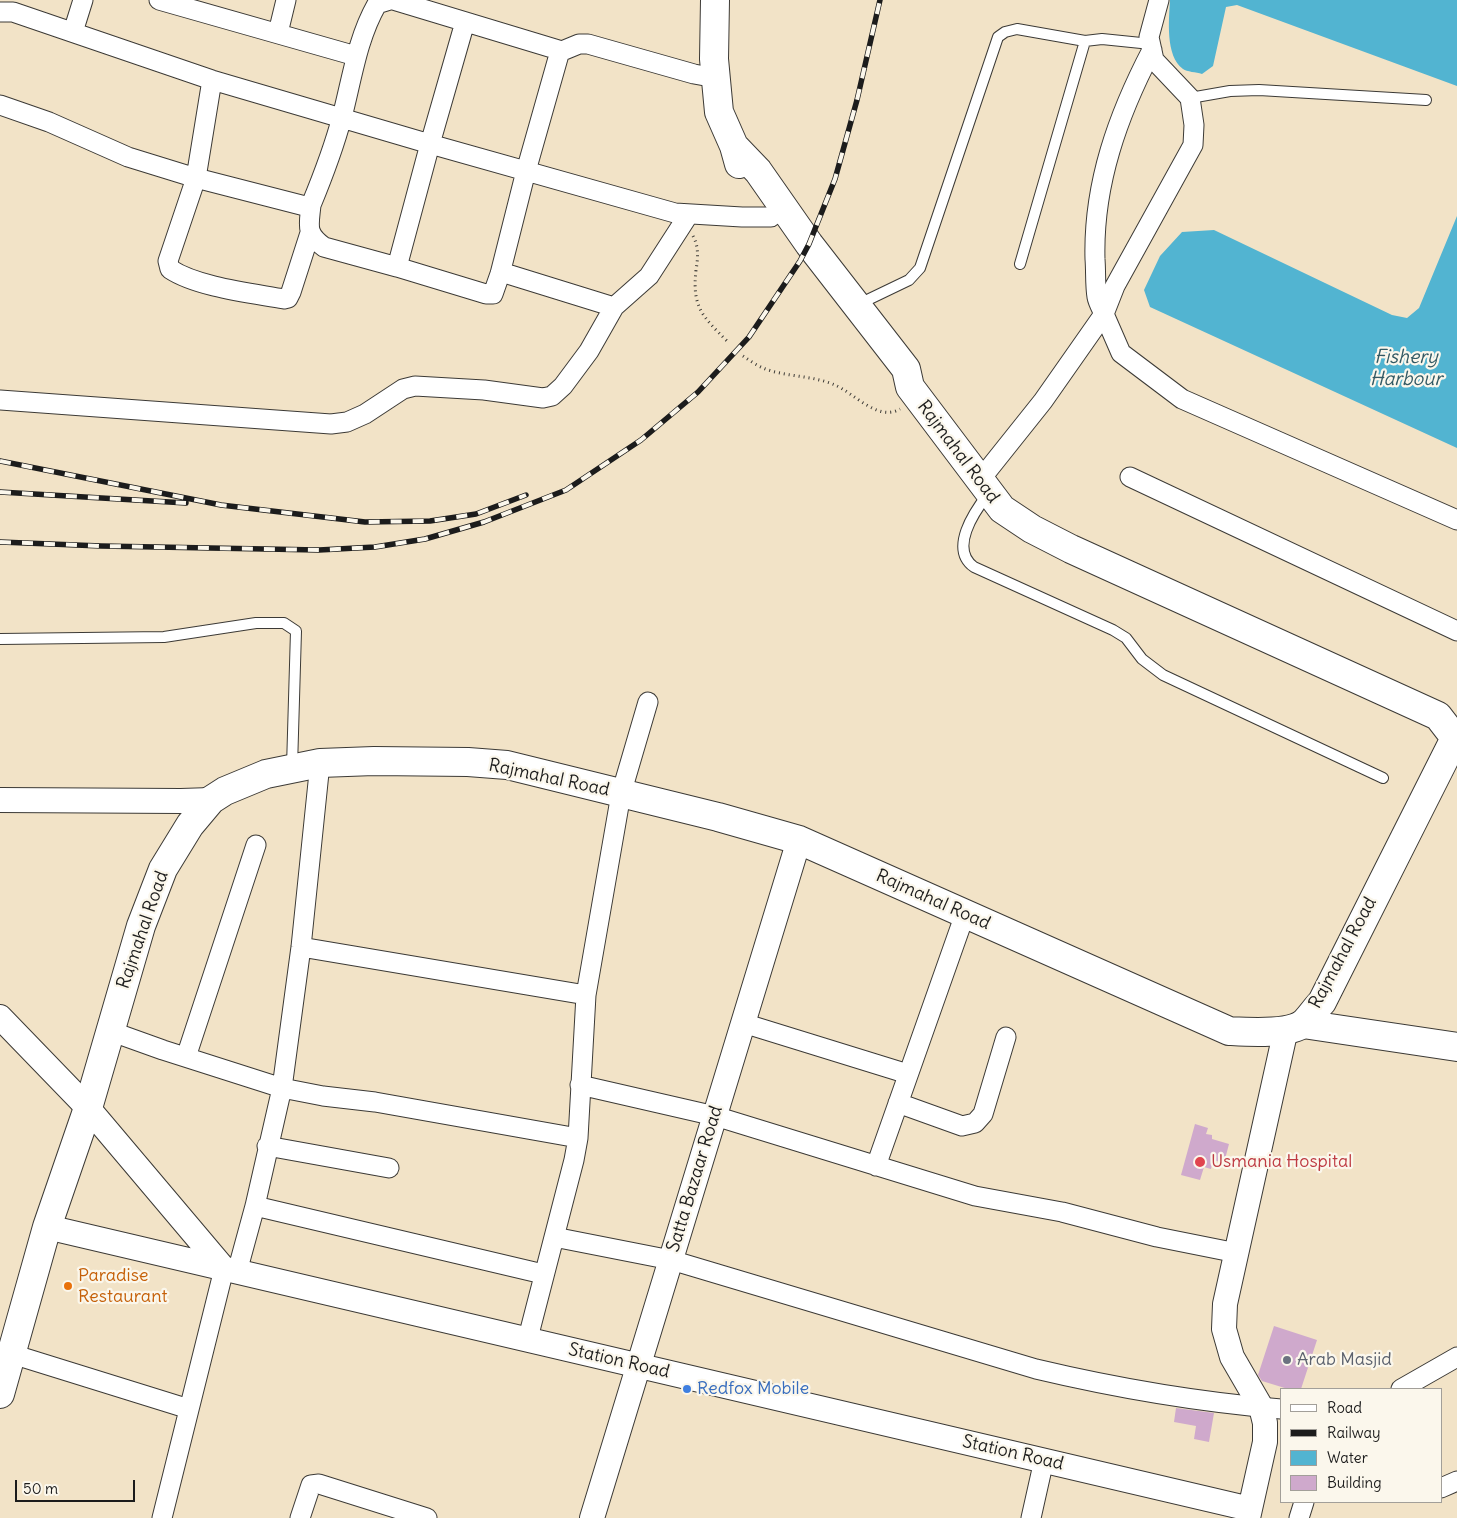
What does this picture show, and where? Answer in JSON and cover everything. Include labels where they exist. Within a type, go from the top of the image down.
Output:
[{"type":"main road","name":"Rajmahal Road","points":[[0,1394],[47,1227],[88,1108],[141,926],[163,870],[190,825],[211,800],[225,791],[266,774],[320,763],[374,761],[468,762],[507,765],[718,817],[799,840],[1230,1031],[1256,1033],[1294,1027],[1322,1002],[1456,736],[1438,716],[1071,549],[1032,529],[1002,508],[920,402],[894,380],[800,261],[744,178],[734,146],[719,112],[714,59],[715,0]]},
{"type":"main road","name":"Rajmahal Road","points":[[734,146],[758,171],[809,244],[906,369],[920,402]]},
{"type":"main road","points":[[1294,1027],[1457,1047]]},
{"type":"street","points":[[73,32],[83,0]]},
{"type":"street","points":[[159,0],[195,5],[278,33],[356,56]]},
{"type":"street","points":[[278,33],[286,0]]},
{"type":"street","points":[[212,80],[196,178],[168,261],[170,269],[178,274],[211,285],[284,299],[288,298],[310,233],[312,205],[329,161],[342,117],[356,56],[370,16],[377,4],[392,0],[560,51],[566,51],[579,44],[588,44],[716,78]]},
{"type":"street","points":[[984,486],[1104,314],[1116,286],[1193,145],[1194,126],[1180,88],[1154,60],[1149,37],[1159,0]]},
{"type":"street","points":[[10,8],[212,80],[675,213],[686,218],[771,217]]},
{"type":"street","points":[[397,267],[465,22]]},
{"type":"street","points":[[1151,47],[1117,124],[1102,179],[1096,217],[1097,298],[1121,353],[1182,399],[1457,520]]},
{"type":"street","points":[[310,233],[324,247],[486,294],[493,294],[501,272],[526,171],[560,51]]},
{"type":"street","points":[[0,105],[49,122],[128,157],[196,178],[306,206],[312,205]]},
{"type":"street","points":[[0,400],[331,424],[346,422],[366,414],[403,389],[415,386],[484,390],[543,398],[552,396],[589,351],[614,306],[649,276],[686,218]]},
{"type":"street","points":[[501,272],[614,306]]},
{"type":"street","points":[[1130,477],[1457,631]]},
{"type":"street","points":[[529,1340],[528,1334],[568,1186],[578,1138],[586,995],[621,794],[648,702]]},
{"type":"street","points":[[162,1518],[189,1409],[231,1270],[254,1206],[282,1088],[301,947],[320,763]]},
{"type":"street","points":[[0,800],[180,802],[211,800]]},
{"type":"street","name":"Satta Bazaar Road","points":[[592,1518],[637,1365],[671,1260],[799,840]]},
{"type":"street","points":[[186,1057],[256,845]]},
{"type":"street","points":[[876,1166],[965,914]]},
{"type":"street","points":[[301,947],[586,995]]},
{"type":"street","points":[[0,1017],[88,1108],[231,1270]]},
{"type":"street","points":[[743,1023],[908,1074]]},
{"type":"street","points":[[1271,1408],[1232,1357],[1224,1329],[1225,1304],[1294,1027]]},
{"type":"street","points":[[110,1031],[282,1088],[375,1102],[578,1138]]},
{"type":"street","points":[[898,1103],[962,1126],[976,1122],[983,1114],[1006,1037]]},
{"type":"street","points":[[580,1085],[715,1116],[975,1196],[1062,1212],[1157,1236],[1237,1253]]},
{"type":"street","points":[[267,1146],[389,1168]]},
{"type":"street","points":[[254,1206],[543,1274]]},
{"type":"street","name":"Station Road","points":[[47,1227],[1044,1460],[1249,1513]]},
{"type":"street","points":[[554,1237],[671,1260],[1036,1369],[1148,1391],[1271,1408]]},
{"type":"street","points":[[12,1354],[189,1409]]},
{"type":"street","points":[[1403,1388],[1457,1357]]},
{"type":"street","points":[[1249,1513],[1273,1444],[1265,1423],[1271,1408]]},
{"type":"street","points":[[1031,1518],[1044,1460]]},
{"type":"street","points":[[1442,1488],[1457,1481]]},
{"type":"street","points":[[300,1518],[311,1485],[319,1484],[427,1518]]},
{"type":"street","points":[[1300,1518],[1304,1503]]},
{"type":"lane","points":[[856,305],[909,280],[920,268],[998,37],[1005,32],[1016,29],[1085,41],[1102,39],[1151,47]]},
{"type":"lane","points":[[1020,264],[1085,41]]},
{"type":"lane","points":[[1180,88],[1230,91],[1259,90],[1426,100]]},
{"type":"lane","points":[[984,486],[969,522],[964,541],[964,554],[967,562],[974,567],[1113,630],[1126,638],[1142,659],[1162,675],[1383,778]]},
{"type":"lane","points":[[0,639],[164,637],[256,623],[284,623],[296,631],[292,768]]},
{"type":"path","points":[[686,218],[697,243],[696,300],[705,319],[727,341]]},
{"type":"path","points":[[743,356],[764,368],[836,385],[882,412],[894,413],[920,402]]},
{"type":"water","points":[[1170,0],[1457,0],[1457,86],[1237,5],[1226,7],[1213,66],[1202,74],[1187,71],[1177,63],[1173,55],[1169,37]]},
{"type":"water","name":"Fishery Harbour","points":[[1457,216],[1457,448],[1150,307],[1144,290],[1160,256],[1182,232],[1214,230],[1392,315],[1407,318],[1419,308]]},
{"type":"building","points":[[1195,1124],[1208,1128],[1206,1134],[1212,1135],[1212,1139],[1229,1144],[1224,1163],[1213,1160],[1211,1169],[1204,1167],[1200,1180],[1181,1175]]},
{"type":"building","name":"Arab Masjid","points":[[1274,1326],[1317,1340],[1301,1388],[1285,1388],[1262,1381],[1258,1375]]},
{"type":"building","points":[[1176,1408],[1214,1413],[1209,1442],[1194,1439],[1196,1426],[1174,1422]]},
{"type":"railway","points":[[0,542],[319,550],[375,547],[425,539],[484,522],[566,490],[641,440],[698,392],[749,337],[800,261],[809,244],[835,179],[857,100],[880,0]]},
{"type":"railway","points":[[0,461],[221,505],[365,522],[430,521],[476,514],[526,495]]},
{"type":"railway","points":[[0,492],[186,503]]},
{"type":"place","name":"Usmania Hospital","points":[[1200,1162]]},
{"type":"place","name":"Paradise Restaurant","points":[[68,1286]]},
{"type":"place","name":"Arab Masjid","points":[[1287,1360]]},
{"type":"place","name":"Redfox Mobile","points":[[687,1389]]}]
